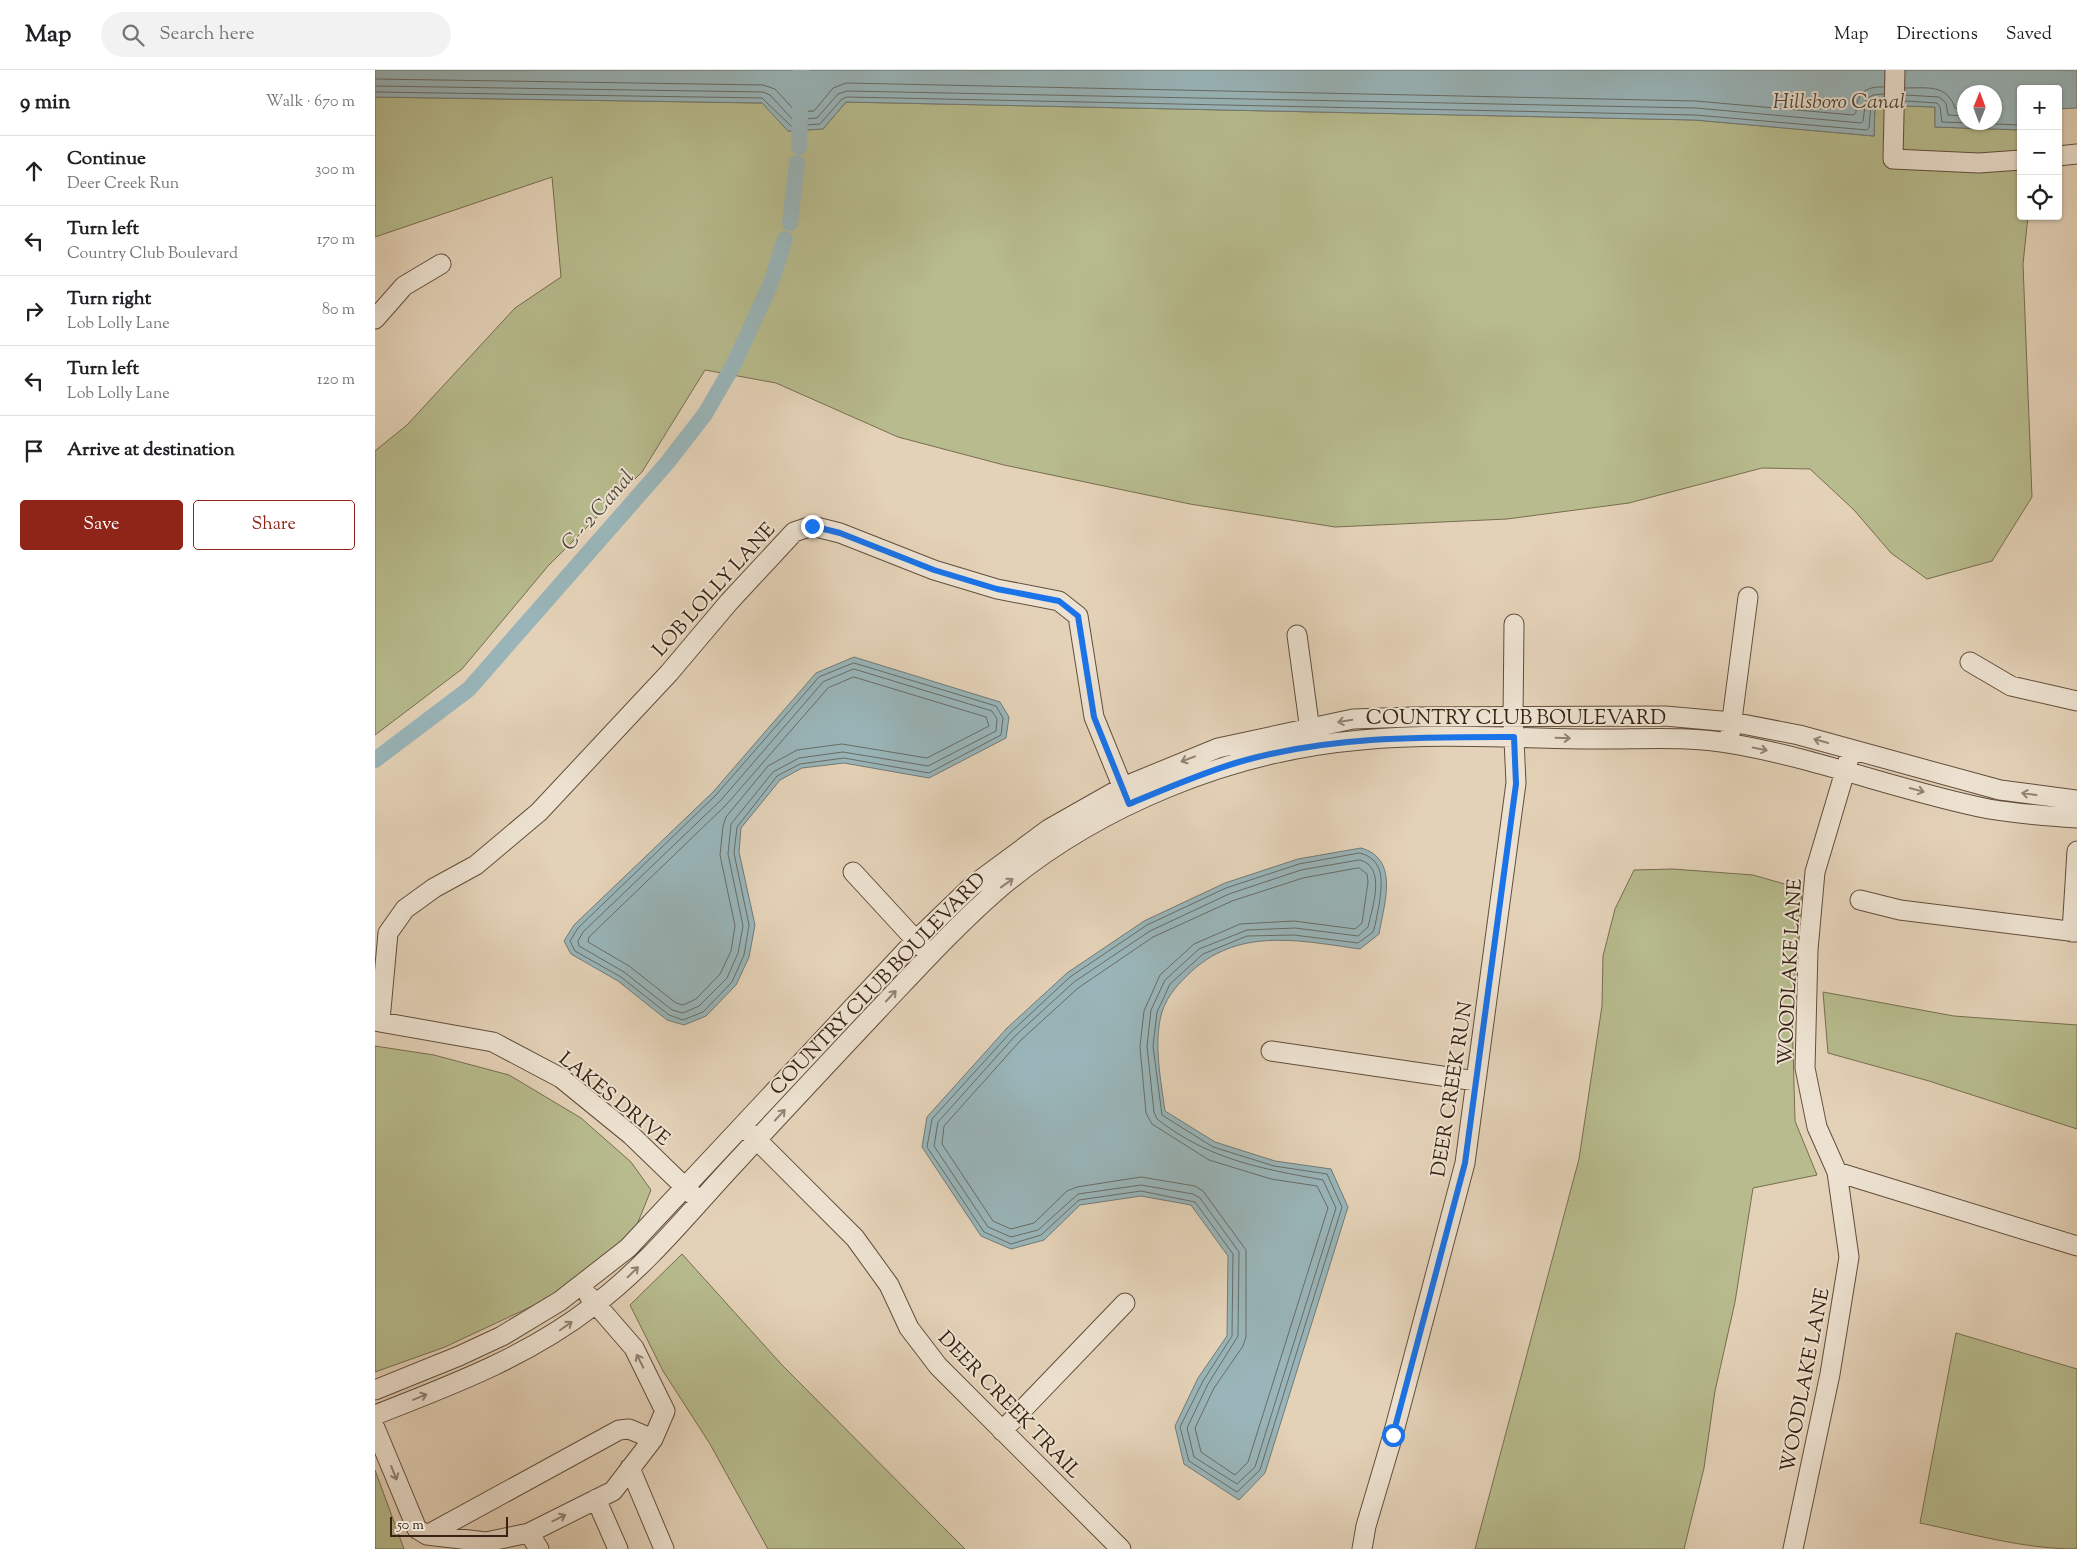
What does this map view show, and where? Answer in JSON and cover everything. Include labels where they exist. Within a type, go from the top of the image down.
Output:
[{"type":"street","points":[[1895,70],[1893,159],[1979,163],[2017,160]]},
{"type":"street","points":[[2062,156],[2077,154]]},
{"type":"street","points":[[375,319],[404,286],[441,264]]},
{"type":"street","name":"LOB LOLLY LANE","points":[[377,1020],[388,933],[405,909],[435,888],[476,865],[539,812],[669,673],[729,602],[794,532],[812,526],[840,533],[943,573],[997,589],[1059,601],[1078,616],[1094,717],[1126,796]]},
{"type":"street","points":[[1729,743],[1748,597]]},
{"type":"street","name":"DEER CREEK RUN","points":[[1361,1549],[1465,1163],[1516,784],[1513,718],[1514,624]]},
{"type":"street","points":[[1297,635],[1312,747]]},
{"type":"street","points":[[1969,662],[2011,686],[2077,701]]},
{"type":"street","name":"COUNTRY CLUB BOULEVARD","points":[[375,1390],[459,1356],[502,1336],[560,1301],[580,1286],[628,1248],[915,941],[972,886],[999,864],[1049,829],[1126,796],[1217,748],[1353,719],[1665,716],[1732,722],[1799,735],[2000,790],[2077,803]]},
{"type":"street","name":"COUNTRY CLUB BOULEVARD","points":[[375,1415],[483,1372],[528,1350],[563,1329],[597,1304],[630,1275],[930,955],[997,890],[1126,796],[1178,783],[1239,762],[1312,747],[1359,740],[1411,737],[1682,738],[1729,743],[1846,771],[1984,808],[2028,815],[2077,803]]},
{"type":"street","name":"WOODLAKE LANE","points":[[1793,1549],[1830,1374],[1849,1258],[1837,1172],[1817,1127],[1805,1068],[1808,950],[1815,872],[1852,750]]},
{"type":"street","points":[[1859,900],[1900,910],[2075,932],[2077,852]]},
{"type":"street","points":[[853,872],[930,955]]},
{"type":"street","name":"LAKES DRIVE","points":[[377,1020],[493,1042],[561,1078],[631,1135],[700,1201]]},
{"type":"street","points":[[1271,1052],[1476,1081]]},
{"type":"street","name":"DEER CREEK TRAIL","points":[[741,1125],[855,1238],[889,1285],[909,1328],[938,1366],[1121,1549]]},
{"type":"street","points":[[1837,1172],[2077,1246]]},
{"type":"street","points":[[375,1428],[417,1529],[427,1535],[488,1546],[529,1533],[613,1491],[653,1439],[665,1411],[634,1348],[580,1286]]},
{"type":"street","points":[[1002,1431],[1125,1303]]},
{"type":"street","points":[[427,1535],[619,1430],[629,1429],[653,1439]]},
{"type":"street","points":[[630,1468],[664,1549]]},
{"type":"street","points":[[596,1500],[618,1549]]},
{"type":"street","points":[[529,1533],[539,1549]]},
{"type":"green space","points":[[375,97],[763,103],[788,131],[823,129],[846,102],[1695,120],[1874,136],[1875,105],[1935,107],[1935,127],[1957,128],[1957,130],[2017,130],[2017,220],[2028,220],[2023,264],[2032,497],[1992,561],[1927,579],[1891,553],[1854,510],[1810,469],[1762,468],[1629,503],[1507,519],[1335,527],[1190,504],[1004,465],[898,437],[776,383],[705,370],[642,472],[548,566],[462,669],[375,735],[375,451],[407,425],[515,308],[561,277],[552,177],[375,237]]},
{"type":"green space","points":[[1673,869],[1753,875],[1802,889],[1792,1011],[1795,1121],[1817,1175],[1753,1188],[1735,1302],[1715,1391],[1704,1468],[1684,1549],[1475,1549],[1579,1159],[1602,1006],[1603,956],[1615,909],[1634,870]]},
{"type":"green space","points":[[1823,992],[1954,1016],[2077,1025],[2077,1129],[1929,1081],[1828,1053]]},
{"type":"green space","points":[[375,1046],[434,1055],[509,1075],[581,1118],[631,1162],[651,1190],[634,1232],[593,1273],[541,1302],[445,1347],[375,1372]]},
{"type":"green space","points":[[682,1254],[782,1365],[965,1549],[768,1549],[710,1444],[663,1371],[630,1305]]},
{"type":"green space","points":[[1956,1333],[2077,1369],[2077,1549],[2018,1544],[1920,1523]]},
{"type":"green space","points":[[375,1470],[404,1549],[375,1549]]},
{"type":"water","name":"Hillsboro Canal","points":[[375,70],[2077,70],[2077,108],[2062,109],[2062,85],[2017,85],[2017,130],[2002,129],[2002,85],[1957,85],[1957,128],[1935,127],[1935,107],[1875,105],[1874,136],[1695,120],[846,102],[823,129],[788,131],[762,103],[375,97]]},
{"type":"water","points":[[854,657],[1000,702],[1009,717],[1006,738],[929,778],[844,763],[802,768],[780,780],[741,828],[739,852],[755,925],[749,957],[736,985],[706,1016],[684,1025],[667,1020],[618,981],[571,954],[564,941],[574,925],[713,792],[816,673]]},
{"type":"water","points":[[1361,848],[1373,854],[1381,862],[1385,872],[1387,884],[1386,897],[1379,934],[1360,949],[1273,940],[1231,947],[1212,956],[1193,970],[1179,984],[1164,1006],[1159,1024],[1158,1049],[1165,1111],[1215,1142],[1275,1161],[1331,1169],[1348,1207],[1265,1473],[1239,1500],[1184,1464],[1175,1426],[1198,1378],[1227,1336],[1228,1256],[1191,1205],[1141,1196],[1080,1205],[1044,1240],[1011,1249],[981,1236],[922,1147],[927,1117],[1007,1028],[1067,973],[1144,921],[1225,883],[1298,859]]},
{"type":"waterway","points":[[799,147],[801,70]]},
{"type":"waterway","name":"C - 2 Canal","points":[[790,223],[797,163]]},
{"type":"waterway","name":"C - 2 Canal","points":[[375,760],[469,689],[667,463],[705,414],[734,364],[771,283],[785,239]]},
{"type":"route","points":[[812,526],[840,533],[934,570],[997,589],[1059,601],[1078,616],[1083,641],[1084,665],[1094,717],[1129,804],[1178,783],[1239,762],[1280,752],[1359,740],[1411,737],[1514,737],[1516,784],[1465,1163],[1393,1435]]}]
